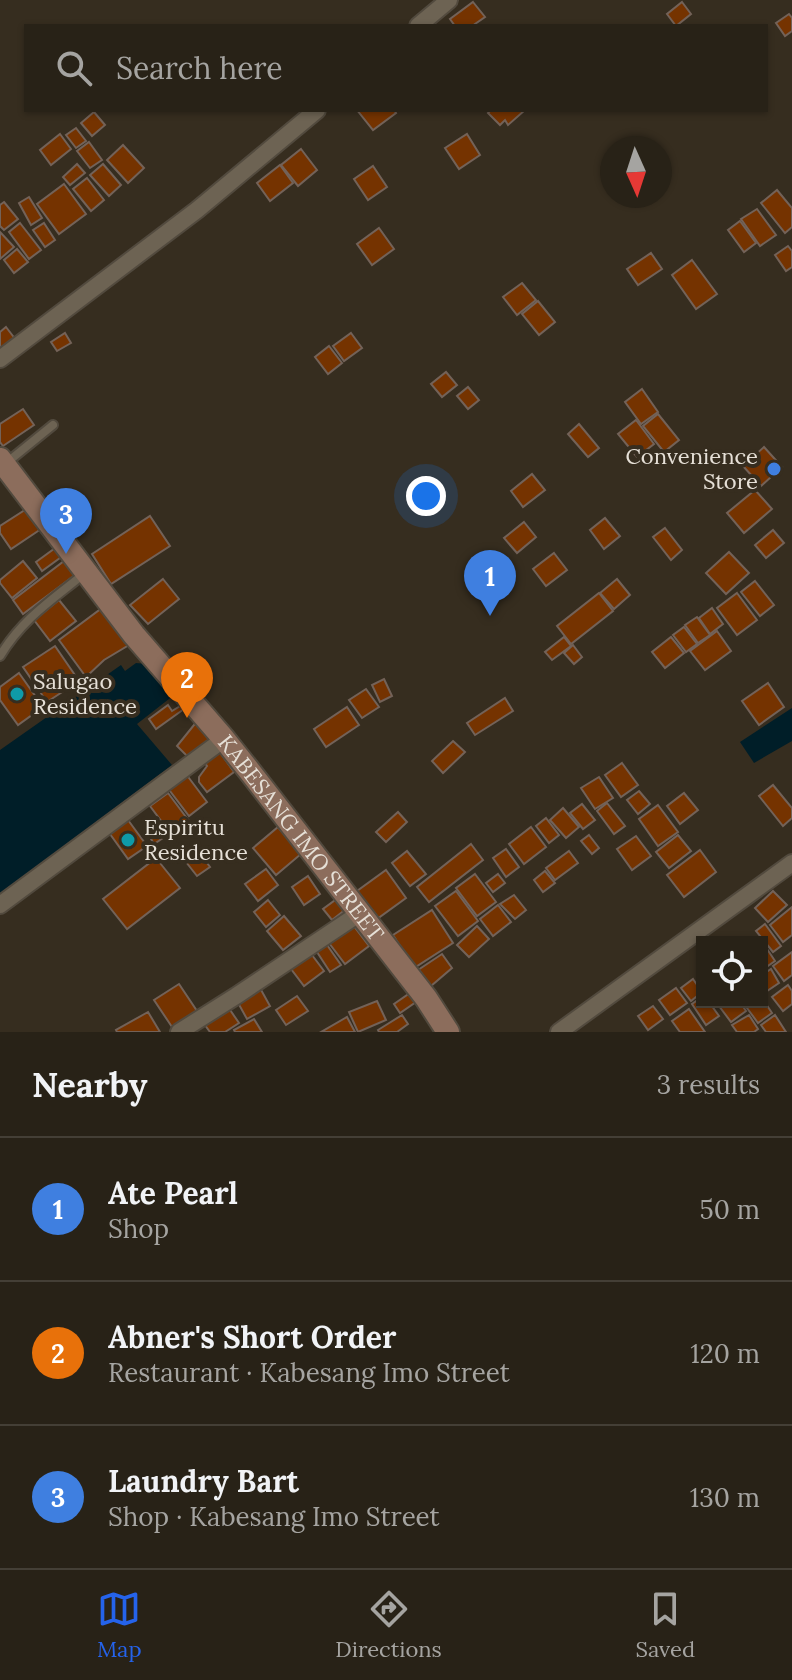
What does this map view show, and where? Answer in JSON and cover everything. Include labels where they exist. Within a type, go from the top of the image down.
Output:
[{"type":"main road","name":"KABESANG IMO STREET","points":[[2,462],[134,635],[224,739],[426,998],[448,1032]]},
{"type":"street","points":[[420,24],[449,0]]},
{"type":"street","points":[[0,359],[197,210],[315,112]]},
{"type":"street","points":[[0,905],[224,739]]},
{"type":"street","points":[[559,1032],[792,863]]},
{"type":"street","points":[[179,1032],[360,913]]},
{"type":"lane","points":[[2,462],[53,425]]},
{"type":"lane","points":[[0,656],[28,619],[85,572]]},
{"type":"water","points":[[136,663],[147,664],[174,695],[137,724],[172,765],[0,894],[0,750],[121,665],[125,671]]},
{"type":"water","points":[[792,708],[792,741],[754,763],[740,742]]},
{"type":"building","points":[[473,2],[485,17],[475,24],[454,24],[450,19]]},
{"type":"building","points":[[682,2],[691,14],[674,24],[667,14]]},
{"type":"building","points":[[789,14],[792,31],[785,36],[776,23]]},
{"type":"building","points":[[94,112],[105,125],[92,136],[81,123]]},
{"type":"building","points":[[359,112],[395,112],[396,113],[373,130]]},
{"type":"building","points":[[523,112],[508,125],[505,120],[500,125],[488,113]]},
{"type":"building","points":[[76,128],[86,141],[76,148],[66,135]]},
{"type":"building","points":[[60,134],[71,149],[51,165],[40,150]]},
{"type":"building","points":[[467,134],[480,155],[459,169],[445,148]]},
{"type":"building","points":[[89,142],[102,160],[90,168],[77,151]]},
{"type":"building","points":[[123,145],[144,168],[128,183],[107,160]]},
{"type":"building","points":[[301,149],[317,170],[298,186],[281,165]]},
{"type":"building","points":[[77,164],[85,173],[70,185],[63,177]]},
{"type":"building","points":[[103,164],[121,185],[109,196],[90,175]]},
{"type":"building","points":[[280,165],[293,183],[270,201],[257,183]]},
{"type":"building","points":[[373,166],[387,187],[368,200],[354,179]]},
{"type":"building","points":[[87,178],[104,200],[91,211],[73,189]]},
{"type":"building","points":[[64,184],[86,214],[59,234],[37,204]]},
{"type":"building","points":[[777,190],[792,208],[792,227],[785,233],[761,203]]},
{"type":"building","points":[[29,197],[42,218],[31,225],[19,203]]},
{"type":"building","points":[[4,202],[18,219],[4,230],[0,226],[0,205]]},
{"type":"building","points":[[757,209],[776,235],[760,246],[741,219]]},
{"type":"building","points":[[740,221],[756,243],[744,252],[728,230]]},
{"type":"building","points":[[20,223],[41,250],[29,259],[9,232]]},
{"type":"building","points":[[44,223],[55,240],[45,247],[33,230]]},
{"type":"building","points":[[379,228],[394,249],[372,265],[357,244]]},
{"type":"building","points":[[0,232],[14,247],[0,259]]},
{"type":"building","points":[[788,246],[792,251],[792,267],[786,271],[775,255]]},
{"type":"building","points":[[17,249],[28,262],[14,273],[4,260]]},
{"type":"building","points":[[651,253],[662,269],[638,285],[627,269]]},
{"type":"building","points":[[692,260],[717,294],[696,309],[672,275]]},
{"type":"building","points":[[522,283],[536,300],[517,315],[503,297]]},
{"type":"building","points":[[538,301],[555,322],[539,335],[522,314]]},
{"type":"building","points":[[6,327],[16,340],[0,352],[0,332]]},
{"type":"building","points":[[65,333],[71,343],[57,351],[51,342]]},
{"type":"building","points":[[351,333],[362,348],[344,361],[333,346]]},
{"type":"building","points":[[329,346],[342,363],[328,374],[315,357]]},
{"type":"building","points":[[446,372],[457,385],[442,397],[431,384]]},
{"type":"building","points":[[468,387],[479,400],[468,409],[457,396]]},
{"type":"building","points":[[642,389],[658,412],[641,424],[625,402]]},
{"type":"building","points":[[23,409],[34,425],[3,446],[0,442],[0,424]]},
{"type":"building","points":[[658,414],[679,440],[664,452],[643,426]]},
{"type":"building","points":[[636,420],[654,444],[637,457],[618,434]]},
{"type":"building","points":[[579,424],[599,448],[588,457],[568,434]]},
{"type":"building","points":[[764,447],[782,467],[761,486],[743,466]]},
{"type":"building","points":[[532,474],[545,490],[523,507],[511,491]]},
{"type":"building","points":[[755,490],[772,509],[744,533],[727,513]]},
{"type":"building","points":[[28,508],[41,529],[11,549],[0,533],[0,526]]},
{"type":"building","points":[[150,516],[170,546],[111,584],[92,554]]},
{"type":"building","points":[[605,518],[620,536],[604,549],[590,530]]},
{"type":"building","points":[[524,522],[536,537],[517,553],[504,538]]},
{"type":"building","points":[[665,528],[682,550],[671,560],[653,537]]},
{"type":"building","points":[[773,530],[784,543],[766,558],[755,545]]},
{"type":"building","points":[[58,546],[64,555],[42,571],[36,562]]},
{"type":"building","points":[[729,552],[749,573],[726,594],[706,573]]},
{"type":"building","points":[[554,553],[567,570],[546,586],[533,569]]},
{"type":"building","points":[[68,558],[79,572],[23,614],[13,600]]},
{"type":"building","points":[[23,561],[37,578],[12,598],[0,580]]},
{"type":"building","points":[[163,579],[179,599],[148,624],[130,605]]},
{"type":"building","points":[[617,579],[630,595],[614,609],[600,593]]},
{"type":"building","points":[[755,581],[774,605],[760,616],[741,592]]},
{"type":"building","points":[[599,593],[613,611],[571,644],[557,626]]},
{"type":"building","points":[[737,593],[757,620],[737,635],[717,608]]},
{"type":"building","points":[[59,600],[76,621],[50,641],[34,620]]},
{"type":"building","points":[[102,608],[129,645],[104,660],[86,677],[59,640]]},
{"type":"building","points":[[712,608],[723,624],[710,634],[699,618]]},
{"type":"building","points":[[697,617],[710,635],[698,643],[685,625]]},
{"type":"building","points":[[684,627],[697,644],[686,652],[673,635]]},
{"type":"building","points":[[717,631],[731,651],[705,670],[690,651]]},
{"type":"building","points":[[564,637],[571,646],[552,660],[545,652]]},
{"type":"building","points":[[671,637],[684,653],[665,668],[652,652]]},
{"type":"building","points":[[573,645],[582,657],[574,664],[564,653]]},
{"type":"building","points":[[55,646],[79,681],[47,702],[23,667]]},
{"type":"building","name":"Salugao Residence","points":[[19,673],[43,707],[18,725],[0,700],[0,687]]},
{"type":"building","points":[[384,679],[392,696],[380,702],[372,685]]},
{"type":"building","points":[[768,683],[784,707],[759,725],[742,701]]},
{"type":"building","points":[[366,689],[379,707],[362,718],[349,700]]},
{"type":"building","points":[[505,698],[513,711],[475,735],[467,723]]},
{"type":"building","points":[[168,705],[172,711],[182,705],[184,709],[156,729],[149,719]]},
{"type":"building","points":[[347,707],[359,725],[326,747],[314,729]]},
{"type":"building","points":[[198,720],[213,742],[187,756],[177,746]]},
{"type":"building","points":[[453,741],[465,752],[443,773],[432,761]]},
{"type":"building","points":[[217,748],[234,772],[207,792],[199,782],[207,766],[202,759]]},
{"type":"building","points":[[622,763],[638,785],[621,797],[605,775]]},
{"type":"building","points":[[186,774],[207,802],[189,816],[167,787]]},
{"type":"building","points":[[599,777],[613,798],[595,809],[581,788]]},
{"type":"building","points":[[773,785],[792,808],[792,818],[783,826],[759,796]]},
{"type":"building","points":[[639,791],[650,804],[638,814],[627,800]]},
{"type":"building","points":[[168,793],[189,821],[171,834],[150,806]]},
{"type":"building","points":[[684,793],[698,810],[680,824],[667,806]]},
{"type":"building","points":[[607,803],[625,826],[614,834],[597,811]]},
{"type":"building","points":[[582,804],[595,820],[583,829],[570,813]]},
{"type":"building","points":[[658,805],[678,832],[658,846],[639,819]]},
{"type":"building","points":[[563,808],[579,827],[566,838],[550,820]]},
{"type":"building","points":[[398,812],[407,822],[386,842],[376,832]]},
{"type":"building","points":[[546,818],[559,835],[549,843],[536,826]]},
{"type":"building","name":"Espiritu Residence","points":[[128,820],[147,846],[128,859],[110,834]]},
{"type":"building","points":[[159,824],[166,836],[154,844],[147,832]]},
{"type":"building","points":[[278,827],[301,854],[276,875],[253,848]]},
{"type":"building","points":[[531,827],[546,847],[524,864],[509,844]]},
{"type":"building","points":[[589,835],[599,848],[592,854],[581,841]]},
{"type":"building","points":[[678,835],[691,851],[669,868],[656,852]]},
{"type":"building","points":[[636,836],[651,856],[632,870],[617,849]]},
{"type":"building","points":[[471,844],[483,860],[429,902],[417,887]]},
{"type":"building","points":[[506,849],[519,867],[506,877],[493,858]]},
{"type":"building","points":[[700,850],[716,872],[684,897],[667,875]]},
{"type":"building","points":[[407,851],[426,874],[410,886],[392,863]]},
{"type":"building","points":[[569,851],[578,863],[555,880],[546,868]]},
{"type":"building","points":[[199,852],[210,867],[197,876],[186,862]]},
{"type":"building","points":[[156,858],[180,888],[127,929],[103,899]]},
{"type":"building","points":[[266,869],[278,885],[258,901],[245,884]]},
{"type":"building","points":[[386,870],[406,898],[377,919],[357,891]]},
{"type":"building","points":[[545,871],[555,883],[543,892],[534,880]]},
{"type":"building","points":[[475,874],[496,902],[477,916],[456,888]]},
{"type":"building","points":[[498,874],[505,883],[493,892],[486,883]]},
{"type":"building","points":[[308,876],[320,894],[304,905],[292,887]]},
{"type":"building","points":[[456,891],[478,921],[458,936],[435,906]]},
{"type":"building","points":[[773,891],[787,905],[768,922],[755,908]]},
{"type":"building","points":[[514,895],[526,910],[515,919],[500,904]]},
{"type":"building","points":[[338,898],[346,909],[332,920],[323,909]]},
{"type":"building","points":[[268,900],[280,915],[266,927],[254,912]]},
{"type":"building","points":[[498,905],[511,922],[493,936],[480,919]]},
{"type":"building","points":[[792,907],[792,935],[783,942],[770,925]]},
{"type":"building","points":[[432,910],[453,943],[414,968],[393,935]]},
{"type":"building","points":[[284,916],[301,936],[283,950],[267,931]]},
{"type":"building","points":[[765,924],[781,946],[773,952],[768,946],[768,936],[760,936],[756,931]]},
{"type":"building","points":[[353,925],[369,946],[345,964],[329,943]]},
{"type":"building","points":[[477,926],[489,939],[469,957],[457,945]]},
{"type":"building","points":[[325,942],[341,965],[330,972],[315,949]]},
{"type":"building","points":[[768,950],[775,961],[768,966]]},
{"type":"building","points":[[309,951],[324,971],[304,986],[288,965]]},
{"type":"building","points":[[792,952],[792,975],[784,981],[773,966]]},
{"type":"building","points":[[442,954],[452,968],[424,992],[412,974]]},
{"type":"building","points":[[771,969],[779,983],[768,990],[768,971]]},
{"type":"building","points":[[693,979],[696,997],[691,1001],[681,988]]},
{"type":"building","points":[[179,984],[197,1011],[172,1027],[154,1000]]},
{"type":"building","points":[[788,985],[792,991],[792,1004],[783,1011],[772,997]]},
{"type":"building","points":[[260,988],[270,1006],[247,1019],[237,1001]]},
{"type":"building","points":[[676,988],[687,1003],[670,1015],[659,1000]]},
{"type":"building","points":[[410,993],[416,1002],[400,1013],[394,1004]]},
{"type":"building","points":[[297,996],[308,1011],[286,1025],[276,1010]]},
{"type":"building","points":[[377,1001],[386,1020],[358,1032],[349,1012]]},
{"type":"building","points":[[696,1001],[696,1008],[713,1008],[719,1016],[706,1025],[692,1004]]},
{"type":"building","points":[[226,1004],[239,1023],[225,1032],[210,1032],[202,1021]]},
{"type":"building","points":[[653,1006],[663,1019],[648,1030],[638,1016]]},
{"type":"building","points":[[768,1007],[772,1013],[758,1023],[747,1008]]},
{"type":"building","points":[[720,1008],[744,1008],[746,1011],[731,1022]]},
{"type":"building","points":[[689,1009],[705,1032],[680,1032],[672,1021]]},
{"type":"building","points":[[148,1012],[160,1032],[117,1032],[116,1030]]},
{"type":"building","points":[[402,1015],[408,1024],[397,1032],[379,1032],[378,1030]]},
{"type":"building","points":[[749,1015],[758,1029],[754,1032],[737,1032],[732,1025]]},
{"type":"building","points":[[775,1015],[786,1032],[766,1032],[761,1025]]},
{"type":"building","points":[[347,1017],[355,1032],[321,1032]]},
{"type":"building","points":[[254,1019],[262,1032],[235,1032],[234,1030]]},
{"type":"place","name":"Convenience Store","points":[[774,469]]},
{"type":"place","name":"Laundry Bart","points":[[66,554]]},
{"type":"place","name":"Ate Pearl","points":[[490,616]]},
{"type":"place","name":"Salugao Residence","points":[[17,694]]},
{"type":"place","name":"Abner's Short Order","points":[[187,718]]},
{"type":"place","name":"Espiritu Residence","points":[[128,840]]}]
